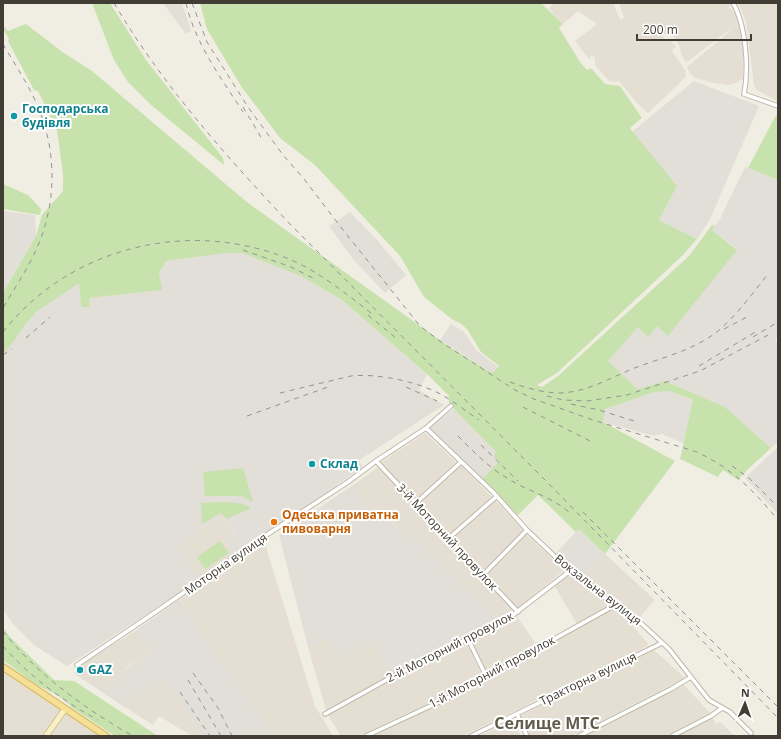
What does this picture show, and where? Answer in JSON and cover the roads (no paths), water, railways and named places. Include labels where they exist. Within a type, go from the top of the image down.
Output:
[{"type":"main road","points":[[3,667],[106,736]]},
{"type":"street","points":[[733,3],[738,12],[745,43],[746,84],[744,94],[778,106]]},
{"type":"street","name":"Моторна вулиця","points":[[77,665],[426,428],[451,406]]},
{"type":"street","name":"Вокзальна вулиця","points":[[426,428],[497,496],[527,530],[570,572],[582,577],[606,599],[617,604],[630,613],[662,643],[687,671],[709,700],[730,712],[751,733]]},
{"type":"street","name":"3-й Моторний провулок","points":[[376,461],[518,612]]},
{"type":"street","points":[[416,503],[461,462]]},
{"type":"street","points":[[449,538],[497,496]]},
{"type":"street","points":[[483,575],[527,530]]},
{"type":"street","name":"2-й Моторний провулок","points":[[325,714],[390,678],[518,612],[546,591],[560,578],[570,572]]},
{"type":"street","name":"1-й Моторний провулок","points":[[366,736],[487,678],[617,604]]},
{"type":"street","points":[[468,639],[487,678]]},
{"type":"street","name":"Тракторна вулиця","points":[[471,736],[662,643]]},
{"type":"street","points":[[579,736],[671,689],[691,677]]},
{"type":"street","points":[[672,736],[711,716],[722,708]]},
{"type":"street","points":[[46,736],[65,709]]},
{"type":"street","points":[[517,714],[527,736]]},
{"type":"railway","points":[[114,3],[152,62],[173,90],[217,144],[288,222],[550,485],[778,718]]},
{"type":"railway","points":[[186,3],[190,18],[202,46],[243,112]]},
{"type":"railway","points":[[192,3],[207,42],[248,107],[283,155],[304,179],[420,326],[441,342],[515,390],[534,399],[593,420],[697,452],[710,459],[742,481],[778,520]]},
{"type":"railway","points":[[3,44],[24,79],[42,118],[48,137],[52,175],[51,194],[43,232],[29,265],[3,308]]},
{"type":"railway","points":[[243,107],[262,139]]},
{"type":"railway","points":[[3,332],[30,303],[61,280],[95,261],[131,249],[169,242],[208,241],[246,246],[284,257],[320,276],[375,316]]},
{"type":"railway","points":[[243,250],[291,267],[315,279]]},
{"type":"railway","points":[[510,382],[541,391],[554,393],[570,392],[588,388],[632,369],[687,349],[708,338],[725,325],[768,274]]},
{"type":"railway","points":[[368,315],[396,338]]},
{"type":"railway","points":[[724,329],[749,316]]},
{"type":"railway","points":[[26,338],[50,317]]},
{"type":"railway","points":[[753,337],[778,322]]},
{"type":"railway","points":[[699,366],[757,331]]},
{"type":"railway","points":[[547,396],[563,400],[587,401],[627,395],[700,371],[770,334]]},
{"type":"railway","points":[[3,355],[12,349]]},
{"type":"railway","points":[[280,393],[351,376],[362,375],[386,377],[411,383],[434,391],[479,420]]},
{"type":"railway","points":[[247,416],[328,387]]},
{"type":"railway","points":[[406,387],[437,401]]},
{"type":"railway","points":[[571,404],[599,410],[634,421]]},
{"type":"railway","points":[[523,407],[592,442]]},
{"type":"railway","points":[[458,436],[500,474],[562,506],[569,512]]},
{"type":"railway","points":[[481,445],[518,481]]},
{"type":"railway","points":[[732,466],[749,478],[774,503]]},
{"type":"railway","points":[[583,512],[778,707]]},
{"type":"railway","points":[[3,631],[30,661],[63,690],[98,715],[133,736]]},
{"type":"railway","points":[[3,646],[35,678],[72,705],[98,720]]},
{"type":"railway","points":[[193,673],[218,708],[232,736]]},
{"type":"railway","points":[[188,680],[221,736]]},
{"type":"railway","points":[[180,692],[210,736]]},
{"type":"place","name":"Господарська будівля","points":[[14,116]]},
{"type":"place","name":"Склад","points":[[312,464]]},
{"type":"place","name":"Одеська приватна пивоварня","points":[[274,522]]},
{"type":"place","name":"GAZ","points":[[80,670]]},
{"type":"district","name":"Cелище МТС","points":[[547,723]]}]
